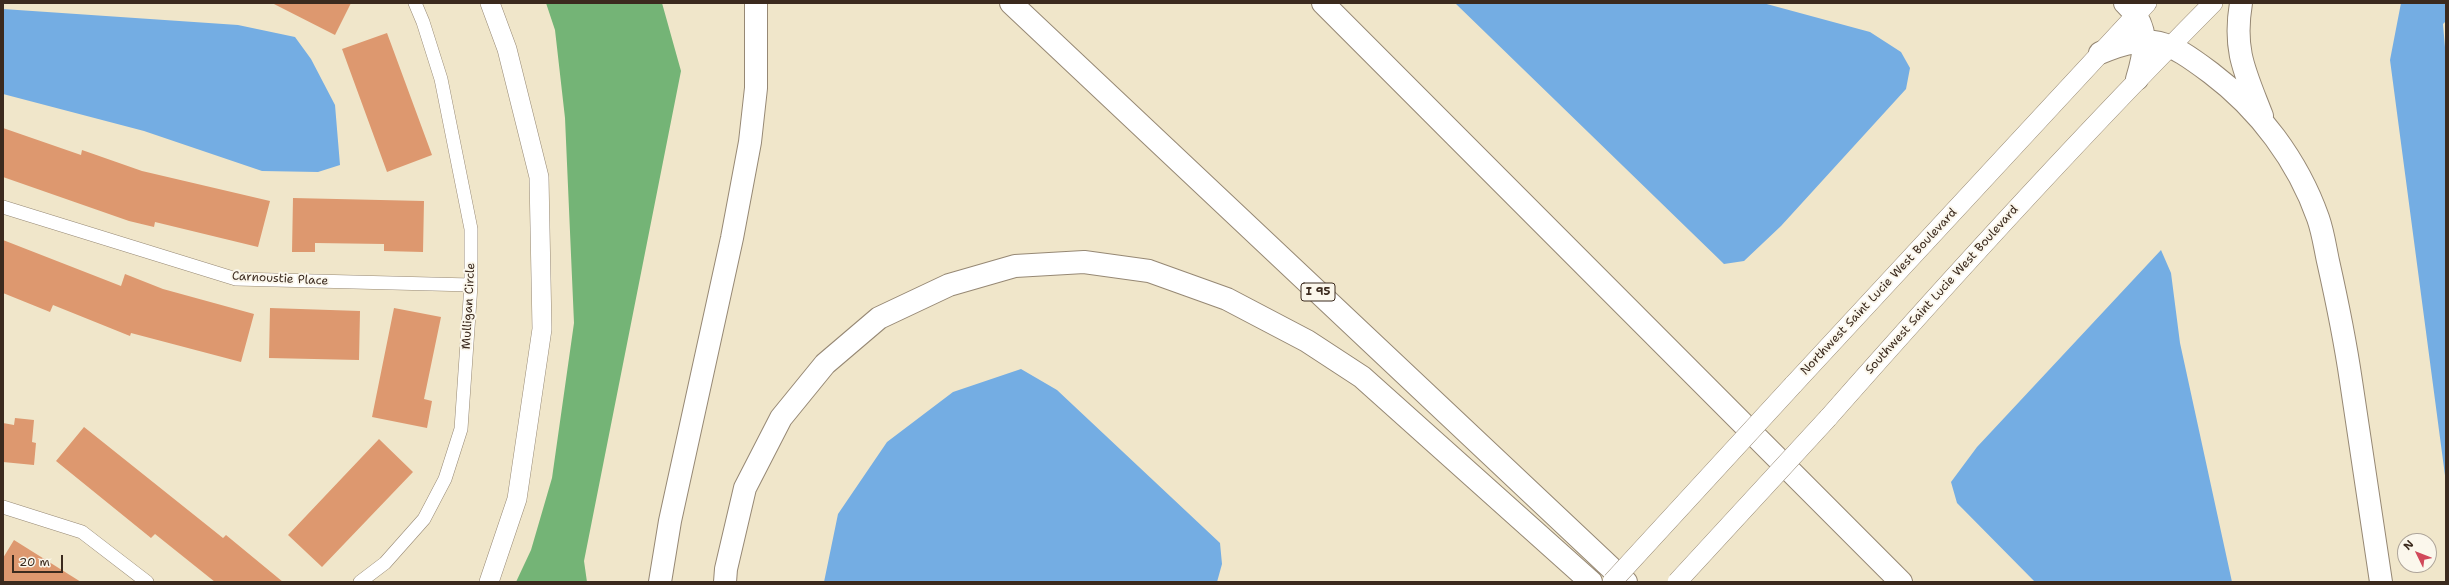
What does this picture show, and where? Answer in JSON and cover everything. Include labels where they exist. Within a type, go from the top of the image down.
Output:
[{"type":"highway","points":[[660,582],[670,520],[732,238],[750,142],[756,88],[756,3]]},
{"type":"highway","name":"I 95","points":[[1011,3],[1626,582]]},
{"type":"highway","points":[[1323,3],[1901,582]]},
{"type":"highway","points":[[2241,3],[2237,29],[2239,51],[2245,72],[2265,122],[2293,164],[2318,218],[2342,323],[2381,582]]},
{"type":"highway","points":[[2136,7],[2142,25],[2144,40],[2144,57],[2137,79]]},
{"type":"highway","points":[[2100,53],[2123,43],[2144,40],[2158,41],[2170,46],[2186,55],[2219,78],[2265,122]]},
{"type":"highway","points":[[725,582],[726,569],[745,488],[781,418],[825,364],[879,318],[949,285],[1015,266],[1084,262],[1149,272],[1191,286],[1227,299],[1307,341],[1362,377],[1591,582]]},
{"type":"main road","points":[[489,582],[517,499],[542,329],[539,177],[507,49],[490,3]]},
{"type":"main road","name":"Southwest Saint Lucie West Boulevard","points":[[1677,582],[1828,418],[1942,288],[2137,79],[2213,3]]},
{"type":"main road","name":"Northwest Saint Lucie West Boulevard","points":[[1612,582],[2100,53],[2136,7]]},
{"type":"main road","points":[[479,582],[517,499]]},
{"type":"street","name":"Mulligan Circle","points":[[360,582],[385,563],[424,519],[445,479],[462,429],[471,285],[471,229],[442,87],[424,22],[415,3]]},
{"type":"street","name":"Carnoustie Place","points":[[3,207],[236,279],[471,285]]},
{"type":"street","points":[[3,507],[82,532],[147,582]]},
{"type":"green space","points":[[546,3],[662,3],[681,71],[584,561],[587,582],[516,582],[531,550],[552,478],[574,323],[565,118],[555,30]]},
{"type":"water","points":[[1455,3],[1763,3],[1870,32],[1901,52],[1910,68],[1906,89],[1781,226],[1744,261],[1724,264]]},
{"type":"water","points":[[2401,3],[2446,3],[2446,21],[2443,24],[2446,59],[2446,483],[2390,60]]},
{"type":"water","points":[[3,9],[238,25],[295,37],[311,59],[335,105],[340,165],[318,172],[262,171],[144,131],[3,94]]},
{"type":"water","points":[[2161,250],[2171,273],[2180,343],[2232,582],[2035,582],[1957,503],[1951,482],[1977,447]]},
{"type":"water","points":[[1021,369],[1057,390],[1220,543],[1222,564],[1217,582],[824,582],[838,514],[887,442],[953,392]]},
{"type":"building","points":[[272,3],[351,3],[335,35]]},
{"type":"building","points":[[387,33],[432,155],[387,172],[342,49]]},
{"type":"building","points":[[3,128],[81,155],[82,150],[142,171],[270,201],[258,247],[155,222],[154,227],[129,221],[3,177]]},
{"type":"building","points":[[293,198],[424,201],[423,252],[384,251],[384,244],[315,243],[315,252],[292,252]]},
{"type":"building","points":[[3,240],[121,286],[125,274],[163,289],[254,314],[241,362],[131,333],[130,336],[53,305],[50,312],[3,293]]},
{"type":"building","points":[[270,308],[360,311],[359,360],[269,358]]},
{"type":"building","points":[[394,308],[441,317],[424,399],[432,401],[427,428],[372,417]]},
{"type":"building","points":[[15,418],[34,420],[32,442],[36,443],[34,465],[3,462],[3,423],[14,425]]},
{"type":"building","points":[[84,427],[223,538],[226,535],[283,582],[215,582],[155,534],[151,538],[56,461]]},
{"type":"building","points":[[379,439],[413,472],[322,567],[288,535]]},
{"type":"building","points":[[14,540],[81,582],[3,582],[3,558]]}]
